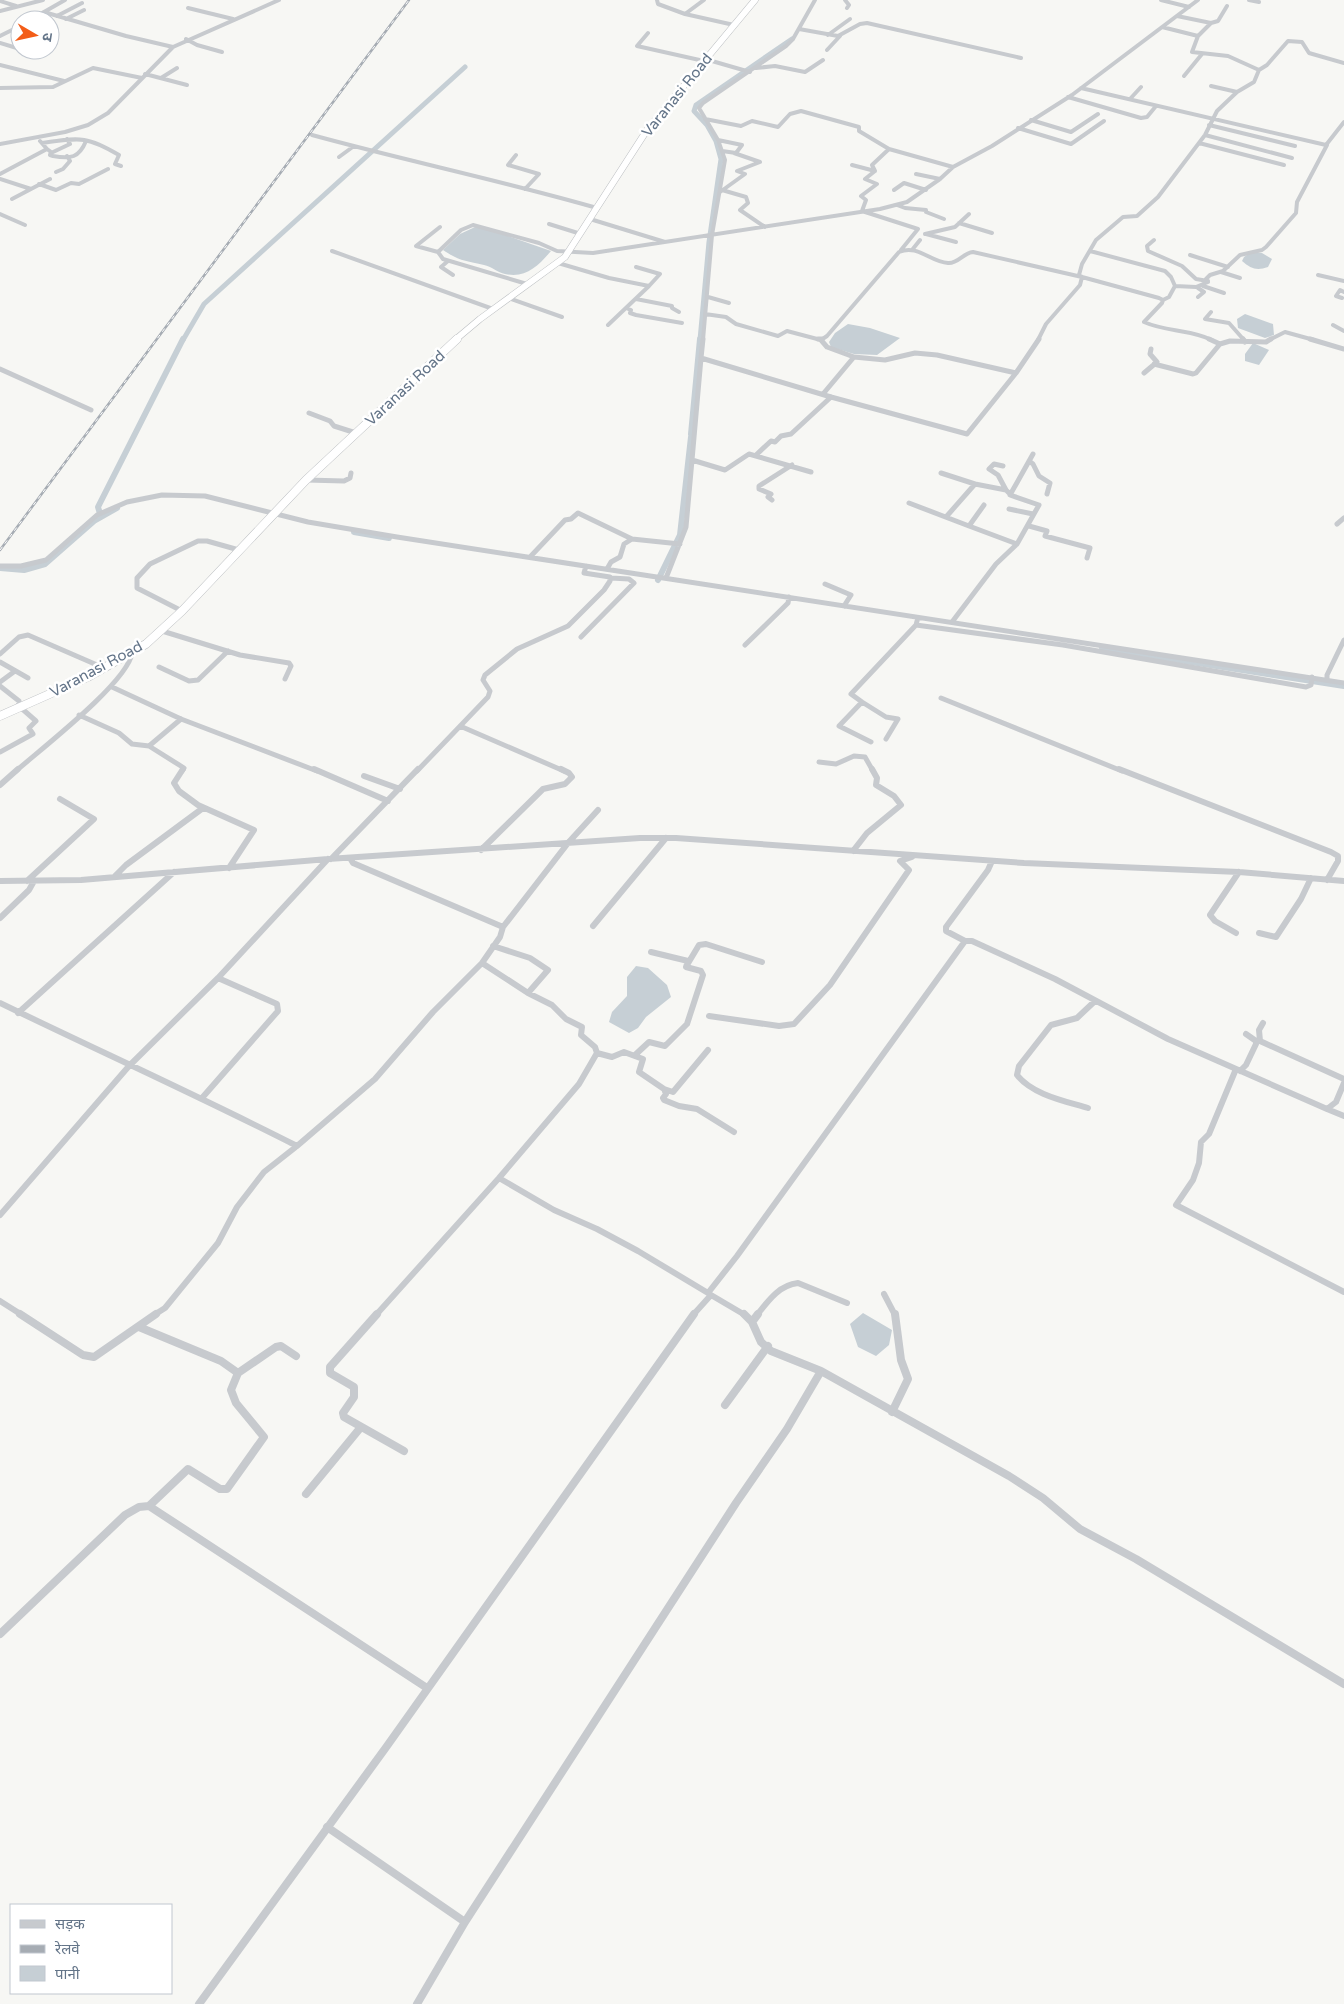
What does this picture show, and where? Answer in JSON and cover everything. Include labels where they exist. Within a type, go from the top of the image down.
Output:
[{"type":"highway","name":"Varanasi Road","points":[[0,716],[104,668],[132,652],[162,630],[306,480],[433,360],[493,309],[558,263],[570,251],[647,130],[755,0]]},
{"type":"street","points":[[0,11],[43,0]]},
{"type":"street","points":[[47,10],[64,0]]},
{"type":"street","points":[[0,144],[65,132],[100,118],[108,113],[173,47],[279,0]]},
{"type":"street","points":[[657,0],[658,4],[685,14],[734,25]]},
{"type":"street","points":[[685,14],[704,0]]},
{"type":"street","points":[[756,68],[786,46],[799,29],[815,0]]},
{"type":"street","points":[[845,0],[849,5],[848,8]]},
{"type":"street","points":[[1161,0],[1188,7]]},
{"type":"street","points":[[438,252],[461,230],[476,224],[539,243],[554,250],[593,254],[862,211],[907,202],[940,180],[953,167],[1081,88],[1198,0]]},
{"type":"street","points":[[1249,0],[1259,2]]},
{"type":"street","points":[[1,1],[18,6]]},
{"type":"street","points":[[60,15],[82,4]]},
{"type":"street","points":[[1177,16],[1211,23],[1218,21],[1227,6]]},
{"type":"street","points":[[188,8],[233,19]]},
{"type":"street","points":[[66,19],[84,10]]},
{"type":"street","points":[[60,17],[143,41],[173,47]]},
{"type":"street","points":[[828,34],[850,18]]},
{"type":"street","points":[[826,50],[840,36],[860,24],[867,23],[1020,58]]},
{"type":"street","points":[[1211,23],[1198,36],[1195,41],[1196,47],[1192,51],[1212,56],[1217,54],[1234,57],[1259,70]]},
{"type":"street","points":[[1162,27],[1198,36]]},
{"type":"street","points":[[799,29],[840,36]]},
{"type":"street","points":[[648,34],[636,46],[747,71]]},
{"type":"street","points":[[187,40],[222,52]]},
{"type":"street","points":[[701,358],[831,397],[966,434],[969,433],[1016,373],[1041,336],[1046,324],[1080,285],[1082,278],[1079,275],[1081,267],[1096,240],[1122,218],[1137,216],[1158,197],[1205,135],[1219,108],[1237,92],[1251,86],[1257,79],[1259,70],[1267,65],[1290,40],[1302,42],[1306,50],[1313,55],[1344,63]]},
{"type":"street","points":[[1184,76],[1202,54]]},
{"type":"street","points":[[661,577],[676,543],[686,527],[708,297],[710,236],[721,191],[725,160],[718,140],[699,110],[700,106],[747,71],[775,66],[806,72],[823,60]]},
{"type":"street","points":[[0,66],[67,81]]},
{"type":"street","points":[[0,88],[48,87],[67,81],[93,68],[146,75],[187,85]]},
{"type":"street","points":[[161,78],[178,68]]},
{"type":"street","points":[[1211,86],[1237,92]]},
{"type":"street","points":[[1130,100],[1141,87]]},
{"type":"street","points":[[1081,88],[1327,145]]},
{"type":"street","points":[[1067,97],[1141,118],[1147,117],[1156,106]]},
{"type":"street","points":[[705,119],[741,126],[752,121],[778,127],[782,126],[786,116],[801,111],[859,127],[859,131],[889,150],[953,167]]},
{"type":"street","points":[[1031,120],[1071,132],[1098,114]]},
{"type":"street","points":[[1018,128],[1071,144],[1104,121]]},
{"type":"street","points":[[1175,286],[1198,288],[1203,286],[1208,281],[1206,279],[1210,275],[1222,272],[1243,254],[1264,249],[1295,215],[1298,199],[1327,145],[1344,122]]},
{"type":"street","points":[[1209,125],[1295,146]]},
{"type":"street","points":[[312,135],[597,208]]},
{"type":"street","points":[[1205,135],[1292,158]]},
{"type":"street","points":[[34,137],[51,153],[50,155],[56,158],[81,153],[86,141]]},
{"type":"street","points":[[42,143],[77,138],[110,149],[119,155],[116,164],[121,166]]},
{"type":"street","points":[[51,153],[70,144],[67,139]]},
{"type":"street","points":[[718,140],[742,145],[734,153]]},
{"type":"street","points":[[1199,143],[1284,165]]},
{"type":"street","points":[[339,158],[354,146]]},
{"type":"street","points":[[0,174],[47,149]]},
{"type":"street","points":[[875,171],[872,165],[889,150]]},
{"type":"street","points":[[721,191],[745,174],[737,171],[760,162],[722,151]]},
{"type":"street","points":[[516,155],[508,165],[540,174],[525,189]]},
{"type":"street","points":[[56,172],[63,169],[70,161],[67,156]]},
{"type":"street","points":[[852,166],[875,171]]},
{"type":"street","points":[[39,184],[56,190],[71,183],[79,184],[108,169]]},
{"type":"street","points":[[862,211],[866,200],[861,196],[877,184],[865,179],[875,171]]},
{"type":"street","points":[[916,174],[940,180]]},
{"type":"street","points":[[0,179],[30,189]]},
{"type":"street","points":[[12,199],[50,179]]},
{"type":"street","points":[[894,190],[904,183],[926,190]]},
{"type":"street","points":[[721,191],[746,197],[748,203],[740,210],[765,227]]},
{"type":"street","points":[[897,205],[904,208],[926,210],[926,212],[944,218]]},
{"type":"street","points":[[862,211],[914,227],[918,229],[917,232]]},
{"type":"street","points":[[0,214],[25,225]]},
{"type":"street","points":[[924,234],[951,228],[969,214]]},
{"type":"street","points":[[590,219],[666,242]]},
{"type":"street","points":[[959,223],[992,233]]},
{"type":"street","points":[[548,224],[581,234]]},
{"type":"street","points":[[440,227],[416,246],[438,252],[443,259],[527,284]]},
{"type":"street","points":[[917,232],[956,242]]},
{"type":"street","points":[[821,340],[828,336],[917,232]]},
{"type":"street","points":[[912,250],[920,240]]},
{"type":"street","points":[[1154,240],[1146,246],[1148,251],[1194,274],[1196,279],[1208,281]]},
{"type":"street","points":[[900,250],[912,250],[949,263],[958,260],[965,252],[973,252],[1106,282],[1162,300]]},
{"type":"street","points":[[1090,251],[1165,271],[1171,277],[1175,286]]},
{"type":"street","points":[[332,252],[493,309]]},
{"type":"street","points":[[1190,255],[1228,267]]},
{"type":"street","points":[[448,260],[441,268],[453,275]]},
{"type":"street","points":[[558,263],[609,278],[649,286]]},
{"type":"street","points":[[608,325],[660,274],[636,267]]},
{"type":"street","points":[[1222,272],[1240,278]]},
{"type":"street","points":[[1318,275],[1344,281]]},
{"type":"street","points":[[1175,286],[1168,297],[1162,300],[1144,322],[1161,330],[1203,336],[1209,341],[1220,344]]},
{"type":"street","points":[[1203,286],[1224,293]]},
{"type":"street","points":[[1198,288],[1204,293],[1198,297]]},
{"type":"street","points":[[1342,298],[1336,296],[1340,290],[1344,292]]},
{"type":"street","points":[[708,297],[729,302]]},
{"type":"street","points":[[508,298],[562,317]]},
{"type":"street","points":[[636,299],[664,303],[672,306],[672,308],[679,312]]},
{"type":"street","points":[[626,308],[631,310],[630,313],[638,317],[655,320],[668,319],[682,324]]},
{"type":"street","points":[[1212,312],[1205,319],[1229,323],[1245,342]]},
{"type":"street","points":[[706,314],[726,317],[736,324],[778,336],[787,331],[821,340],[827,347],[854,357],[885,360],[915,353],[937,355],[1016,373]]},
{"type":"street","points":[[1333,325],[1344,331]]},
{"type":"street","points":[[1154,364],[1191,375],[1196,373],[1220,344],[1225,342],[1266,342],[1285,332],[1344,349]]},
{"type":"street","points":[[1144,373],[1157,360],[1150,354],[1152,349]]},
{"type":"street","points":[[823,394],[854,357]]},
{"type":"street","points":[[0,370],[91,410]]},
{"type":"street","points":[[756,455],[771,441],[775,442],[781,436],[791,434],[831,397]]},
{"type":"street","points":[[309,413],[333,423],[334,426],[356,433]]},
{"type":"street","points":[[1008,492],[1033,454]]},
{"type":"street","points":[[692,460],[720,470],[726,470],[746,455],[756,455],[811,472]]},
{"type":"street","points":[[1029,461],[1033,464],[1039,476],[1050,482],[1047,494]]},
{"type":"street","points":[[952,622],[996,564],[1017,544],[1040,505],[1011,496],[998,475],[989,469],[994,464],[1003,466]]},
{"type":"street","points":[[772,500],[768,497],[771,494],[759,488],[759,486],[792,465]]},
{"type":"street","points":[[306,480],[344,481],[350,478],[351,473]]},
{"type":"street","points":[[941,473],[1008,492]]},
{"type":"street","points":[[946,517],[975,484]]},
{"type":"street","points":[[0,566],[27,565],[46,560],[100,514],[124,503],[148,496],[186,494],[213,498],[272,515],[308,522],[530,557],[585,568],[661,577],[789,600],[844,606],[972,631],[1267,681],[1306,687],[1311,681]]},
{"type":"street","points":[[909,503],[1017,544]]},
{"type":"street","points":[[969,526],[984,505]]},
{"type":"street","points":[[1009,509],[1033,514]]},
{"type":"street","points":[[530,557],[565,520],[571,519],[578,513],[632,539],[676,543]]},
{"type":"street","points":[[1337,524],[1344,518]]},
{"type":"street","points":[[1029,526],[1047,531],[1045,536],[1090,548],[1087,558]]},
{"type":"street","points":[[606,569],[610,562],[620,557],[624,544],[632,539]]},
{"type":"street","points":[[182,611],[137,588],[137,578],[150,564],[203,541],[240,550]]},
{"type":"street","points":[[581,637],[634,583],[629,579],[611,578],[585,568]]},
{"type":"street","points":[[0,1215],[129,1066],[218,978],[490,694],[483,680],[485,675],[517,649],[568,626],[604,590],[611,578]]},
{"type":"street","points":[[826,584],[851,594],[844,606]]},
{"type":"street","points":[[745,646],[789,600]]},
{"type":"street","points":[[886,738],[898,719],[886,716],[851,694],[917,621],[952,622],[1311,681],[1327,680],[1344,683]]},
{"type":"street","points":[[162,630],[228,651],[289,663],[291,666],[285,679]]},
{"type":"street","points":[[0,654],[19,637],[28,635],[104,668]]},
{"type":"street","points":[[1327,680],[1327,675],[1344,640]]},
{"type":"street","points":[[159,667],[189,680],[198,680],[228,651]]},
{"type":"street","points":[[0,785],[112,687],[131,661],[132,652]]},
{"type":"street","points":[[0,662],[28,678]]},
{"type":"street","points":[[0,682],[15,671]]},
{"type":"street","points":[[0,686],[19,701],[19,708],[36,720],[29,728],[33,734],[0,752]]},
{"type":"street","points":[[112,687],[181,719],[342,780],[364,792],[388,801]]},
{"type":"street","points":[[941,698],[1332,852],[1338,856],[1338,861],[1327,880]]},
{"type":"street","points":[[862,702],[839,726],[871,742]]},
{"type":"street","points":[[79,715],[119,733],[132,744],[149,746],[184,768],[174,781],[175,786],[186,796],[203,808],[254,830],[228,868]]},
{"type":"street","points":[[149,746],[181,719]]},
{"type":"street","points":[[460,726],[569,773],[572,777],[565,784],[543,789],[480,850]]},
{"type":"street","points":[[819,762],[836,764],[854,756],[865,757],[877,778],[876,785],[894,796],[901,805],[867,833],[853,851]]},
{"type":"street","points":[[364,776],[400,789]]},
{"type":"street","points":[[0,918],[29,890],[31,881],[94,819],[60,799]]},
{"type":"street","points":[[114,877],[126,865],[203,808]]},
{"type":"street","points":[[0,1301],[94,1358],[165,1308],[218,1243],[237,1208],[264,1172],[375,1079],[433,1012],[482,963],[500,936],[503,927],[568,843],[598,810]]},
{"type":"street","points":[[0,882],[114,877],[330,859],[666,838],[992,861],[1239,872],[1344,881]]},
{"type":"street","points":[[593,926],[666,838]]},
{"type":"street","points":[[709,1016],[779,1026],[794,1024],[830,985],[909,870],[900,861],[916,856]]},
{"type":"street","points":[[350,858],[353,863],[503,927]]},
{"type":"street","points":[[992,861],[988,870],[946,927],[946,931],[965,941],[972,941],[1026,966],[1168,1039],[1344,1116]]},
{"type":"street","points":[[18,1013],[174,872]]},
{"type":"street","points":[[1236,933],[1230,928],[1213,921],[1210,915],[1239,872]]},
{"type":"street","points":[[1259,933],[1276,936],[1311,878]]},
{"type":"street","points":[[199,2004],[700,1306],[965,941]]},
{"type":"street","points":[[686,967],[692,954],[699,946],[706,944],[762,962]]},
{"type":"street","points":[[492,946],[522,955],[545,966],[548,970],[528,993]]},
{"type":"street","points":[[651,952],[688,961],[686,967]]},
{"type":"street","points":[[404,1452],[344,1417],[343,1414],[355,1395],[356,1390],[330,1373],[330,1366],[499,1178],[579,1084],[597,1053],[595,1047],[581,1035],[582,1027],[566,1019],[552,1005],[528,993],[482,963]]},
{"type":"street","points":[[636,1055],[649,1042],[665,1046],[676,1033],[685,1027],[703,975],[701,971],[686,967]]},
{"type":"street","points":[[202,1098],[278,1010],[277,1004],[218,978]]},
{"type":"street","points":[[1088,1108],[1021,1081],[1017,1075],[1019,1066],[1051,1025],[1077,1018],[1095,1001]]},
{"type":"street","points":[[0,1003],[129,1066],[202,1098],[297,1146]]},
{"type":"street","points":[[1263,1023],[1259,1030],[1260,1041],[1344,1079]]},
{"type":"street","points":[[1246,1034],[1256,1041],[1256,1044],[1246,1065],[1238,1070],[1209,1134],[1201,1142],[1199,1163],[1193,1180],[1176,1205],[1344,1292]]},
{"type":"street","points":[[597,1053],[612,1057],[624,1052],[636,1055],[643,1059],[638,1072],[654,1084],[673,1092],[692,1072],[708,1050]]},
{"type":"street","points":[[1327,1109],[1336,1102],[1344,1083]]},
{"type":"street","points":[[664,1089],[666,1094],[663,1098],[664,1100],[679,1106],[697,1108],[734,1132]]},
{"type":"street","points":[[499,1178],[554,1210],[597,1229],[638,1251],[743,1313],[752,1322],[761,1342],[768,1346],[771,1351],[820,1371],[1009,1476],[1043,1498],[1080,1529],[1136,1559],[1344,1684]]},
{"type":"street","points":[[752,1322],[783,1287],[791,1283],[798,1283],[847,1302]]},
{"type":"street","points":[[884,1294],[893,1306],[898,1320],[901,1359],[908,1378],[892,1412]]},
{"type":"street","points":[[139,1327],[221,1361],[238,1373]]},
{"type":"street","points":[[150,1506],[188,1469],[220,1489],[227,1489],[264,1440],[264,1434],[236,1404],[231,1390],[238,1373],[276,1347],[281,1346],[296,1356]]},
{"type":"street","points":[[725,1405],[768,1346]]},
{"type":"street","points":[[417,2004],[466,1922],[736,1503],[787,1429],[820,1371]]},
{"type":"street","points":[[306,1494],[361,1427]]},
{"type":"street","points":[[0,1634],[125,1515],[139,1507],[150,1506],[427,1688]]},
{"type":"street","points":[[327,1827],[466,1922]]},
{"type":"water","points":[[475,227],[491,230],[551,251],[531,270],[526,273],[513,275],[458,259],[443,250],[460,234]]},
{"type":"water","points":[[1251,252],[1262,253],[1272,259],[1268,267],[1254,268],[1242,261]]},
{"type":"water","points":[[1245,314],[1273,324],[1274,335],[1265,338],[1238,328],[1237,319]]},
{"type":"water","points":[[848,324],[870,328],[900,338],[877,355],[854,354],[831,347],[829,342],[835,333]]},
{"type":"water","points":[[1253,343],[1269,350],[1259,365],[1245,361],[1245,354]]},
{"type":"water","points":[[636,966],[648,968],[667,985],[671,997],[646,1017],[638,1028],[629,1033],[609,1022],[612,1012],[627,996],[627,977]]},
{"type":"water","points":[[863,1313],[892,1330],[889,1345],[876,1356],[858,1347],[850,1324]]},
{"type":"waterway","points":[[700,340],[709,242],[721,159],[716,141],[707,125],[694,111],[696,105],[792,39]]},
{"type":"waterway","points":[[183,340],[204,304],[465,67]]},
{"type":"waterway","points":[[101,517],[98,507],[183,339]]},
{"type":"waterway","points":[[691,434],[700,339]]},
{"type":"waterway","points":[[658,580],[680,535],[691,437]]},
{"type":"waterway","points":[[0,568],[24,570],[45,564],[94,521],[117,508]]},
{"type":"waterway","points":[[354,532],[389,538]]},
{"type":"waterway","points":[[1102,648],[1344,686]]},
{"type":"railway","points":[[0,550],[409,0]]}]
